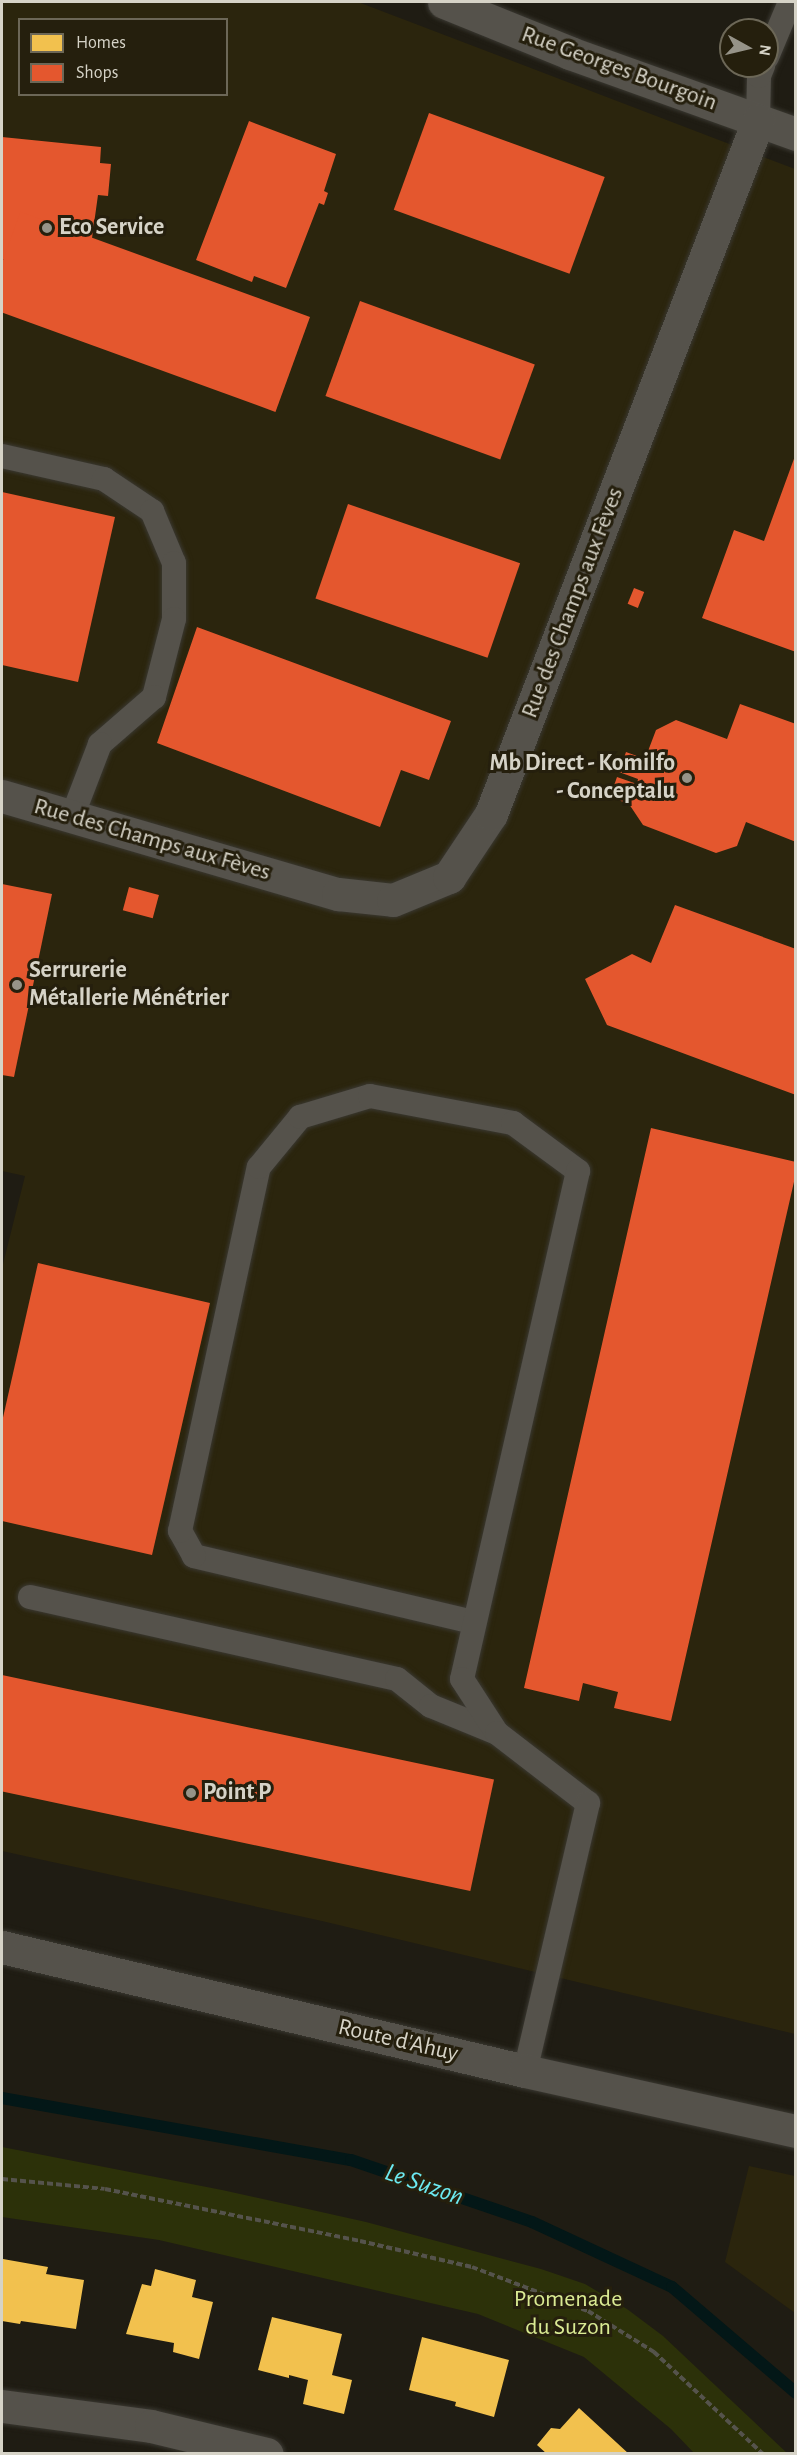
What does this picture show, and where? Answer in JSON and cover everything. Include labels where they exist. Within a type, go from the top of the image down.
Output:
[{"type":"street","name":"Rue Georges Bourgoin","points":[[444,2],[570,53],[795,134]]},
{"type":"street","name":"Rue des Champs aux Fèves","points":[[2,796],[338,894],[393,900],[449,877],[491,814],[758,121]]},
{"type":"street","name":"Route d'Ahuy","points":[[2,1947],[525,2071],[795,2131]]},
{"type":"street","points":[[2,2406],[151,2426],[267,2454]]},
{"type":"lane","points":[[779,28],[790,2]]},
{"type":"lane","points":[[758,121],[759,78]]},
{"type":"lane","points":[[2,456],[104,479],[152,511],[174,563],[174,619],[154,697],[100,744],[72,817]]},
{"type":"lane","points":[[473,1622],[194,1556],[180,1531],[259,1167],[300,1117],[370,1096],[513,1123],[578,1171],[473,1622],[462,1679],[497,1732]]},
{"type":"lane","points":[[30,1597],[397,1679],[431,1706],[497,1732],[588,1803],[525,2071]]},
{"type":"path","points":[[2,2180],[105,2189],[360,2241],[472,2267],[588,2311],[654,2352],[763,2454]]},
{"type":"shaded area","points":[[2,2],[358,2],[795,169],[795,2034],[322,1921],[2,1851],[2,1268],[25,1176],[2,1171]]},
{"type":"shaded area","points":[[749,2166],[795,2176],[795,2313],[725,2262]]},
{"type":"green space","name":"Promenade du Suzon","points":[[2,2147],[222,2190],[366,2222],[541,2269],[585,2284],[627,2309],[663,2336],[787,2453],[694,2453],[671,2429],[584,2357],[478,2314],[159,2240],[2,2217]]},
{"type":"building: Homes","points":[[3,2259],[48,2267],[46,2274],[84,2280],[76,2329],[21,2321],[20,2324],[2,2321]]},
{"type":"building: Homes","points":[[155,2269],[196,2280],[192,2297],[213,2302],[199,2359],[173,2352],[174,2343],[126,2334],[142,2284],[151,2286]]},
{"type":"building: Homes","points":[[272,2317],[342,2334],[332,2375],[352,2380],[344,2414],[303,2404],[308,2380],[258,2370]]},
{"type":"building: Homes","points":[[422,2337],[509,2360],[494,2417],[455,2406],[456,2402],[409,2390]]},
{"type":"building: Homes","points":[[579,2408],[629,2454],[547,2454],[537,2445],[551,2428],[560,2429]]},
{"type":"building: Shops","points":[[429,113],[605,177],[569,274],[394,210]]},
{"type":"building: Shops","points":[[249,121],[336,154],[324,191],[328,193],[324,205],[319,203],[286,288],[254,276],[252,282],[196,260]]},
{"type":"building: Shops","name":"Eco Service","points":[[2,137],[101,147],[100,163],[111,164],[108,196],[98,195],[88,267],[2,259]]},
{"type":"building: Shops","points":[[21,212],[310,317],[275,412],[2,312],[2,263]]},
{"type":"building: Shops","points":[[360,301],[535,365],[500,460],[325,396]]},
{"type":"building: Shops","points":[[795,456],[796,652],[702,618],[734,530],[764,541]]},
{"type":"building: Shops","points":[[2,492],[115,517],[78,682],[2,665]]},
{"type":"building: Shops","points":[[348,504],[520,563],[488,658],[315,599]]},
{"type":"building: Shops","points":[[634,588],[644,592],[638,608],[628,604]]},
{"type":"building: Shops","points":[[197,627],[451,721],[429,780],[401,770],[380,827],[157,743]]},
{"type":"building: Shops","points":[[740,704],[796,724],[796,842],[746,822],[737,846],[716,853],[643,825],[629,804],[610,797],[617,777],[637,784],[638,779],[619,772],[626,752],[645,759],[656,730],[676,720],[727,739]]},
{"type":"building: Shops","name":"Serrurerie Métallerie Ménétrier","points":[[2,884],[52,894],[14,1077],[2,1075]]},
{"type":"building: Shops","points":[[129,887],[159,895],[153,918],[123,910]]},
{"type":"building: Shops","points":[[675,905],[796,949],[796,1095],[607,1025],[585,979],[632,954],[651,963]]},
{"type":"building: Shops","points":[[651,1128],[796,1162],[796,1173],[671,1721],[614,1708],[618,1692],[583,1683],[579,1701],[524,1688]]},
{"type":"building: Shops","points":[[38,1263],[210,1303],[152,1555],[2,1521],[2,1422]]},
{"type":"building: Shops","points":[[2,1675],[494,1780],[470,1891],[2,1792]]},
{"type":"waterway","name":"Le Suzon","points":[[2,2098],[351,2160],[532,2222],[672,2287],[796,2393]]},
{"type":"place","name":"Eco Service","points":[[47,228]]},
{"type":"place","name":"Mb Direct - Komilfo - Conceptalu","points":[[687,778]]},
{"type":"place","name":"Serrurerie Métallerie Ménétrier","points":[[17,985]]},
{"type":"place","name":"Point P","points":[[191,1793]]}]
